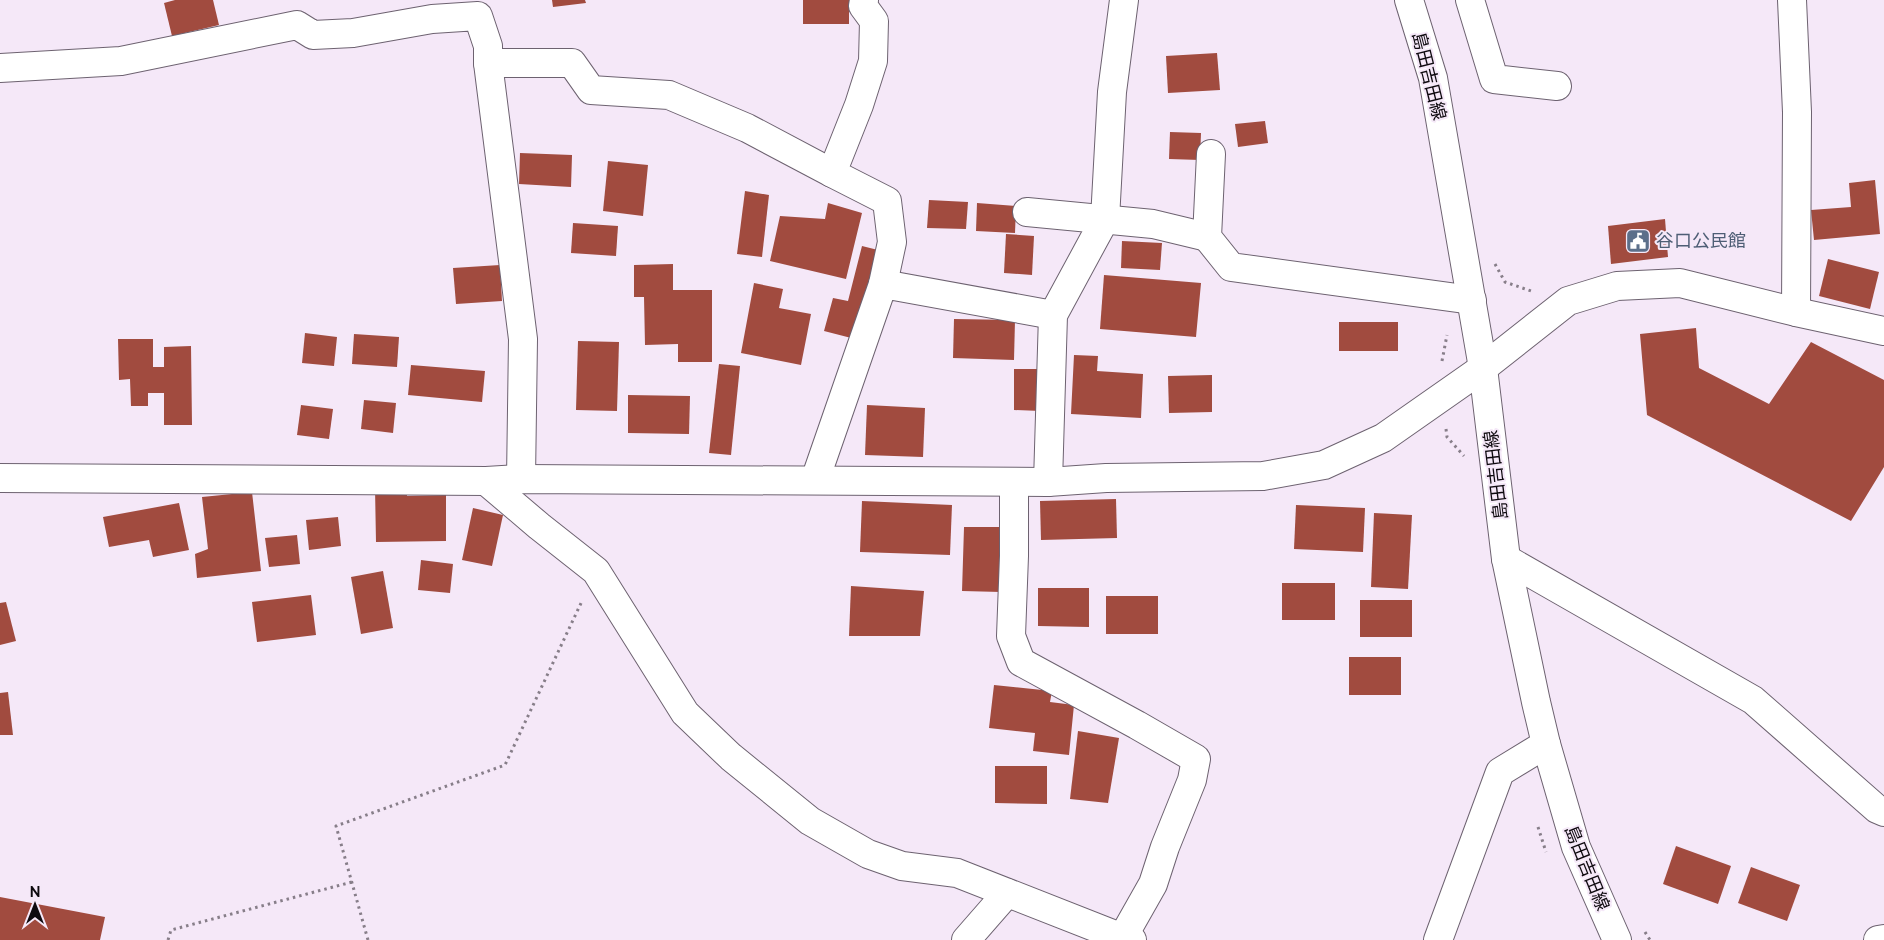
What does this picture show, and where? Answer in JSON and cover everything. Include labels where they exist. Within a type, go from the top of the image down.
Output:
[{"type":"street","points":[[832,173],[859,105],[873,61],[874,21],[863,6],[864,0]]},
{"type":"street","points":[[1048,482],[1053,315],[1105,219],[1112,92],[1124,0]]},
{"type":"street","name":"島田吉田線","points":[[1410,0],[1433,78],[1483,368],[1506,559],[1546,744],[1576,847],[1617,940]]},
{"type":"street","points":[[1470,0],[1494,79],[1557,86]]},
{"type":"street","points":[[1792,0],[1797,112],[1796,312]]},
{"type":"street","points":[[0,68],[121,61],[297,25],[313,35],[337,34],[353,33],[432,19],[478,16],[488,46],[488,63],[523,339],[521,479]]},
{"type":"street","points":[[488,63],[572,63],[590,90],[669,96],[747,128],[886,201],[892,242],[883,284],[815,480]]},
{"type":"street","points":[[1207,237],[1211,154]]},
{"type":"street","points":[[1027,212],[1154,224],[1207,237],[1230,267],[1472,300]]},
{"type":"street","points":[[0,478],[1048,482],[1106,478],[1263,476],[1324,465],[1383,438],[1483,368],[1568,301],[1617,286],[1680,283],[1884,332]]},
{"type":"street","points":[[883,284],[1053,315]]},
{"type":"street","points":[[486,481],[596,571],[685,713],[731,757],[810,820],[868,854],[902,866],[956,874],[1122,938],[1153,884],[1165,847],[1192,780],[1196,759],[1021,662],[1011,636],[1014,482]]},
{"type":"street","points":[[1506,559],[1753,700],[1877,809],[1884,812]]},
{"type":"street","points":[[1438,940],[1500,772],[1546,744]]},
{"type":"street","points":[[966,940],[1007,893]]},
{"type":"street","points":[[1878,940],[1884,939]]},
{"type":"path","points":[[1492,259],[1504,282],[1537,293]]},
{"type":"path","points":[[368,940],[336,826],[505,765],[596,571]]},
{"type":"path","points":[[168,940],[172,930],[352,882]]},
{"type":"path","points":[[1644,931],[1650,940]]},
{"type":"building","points":[[175,0],[213,0],[219,25],[172,36],[164,3]]},
{"type":"building","points":[[552,0],[585,0],[586,3],[553,7]]},
{"type":"building","points":[[803,0],[849,0],[849,24],[803,24]]},
{"type":"building","points":[[1217,53],[1220,90],[1168,93],[1166,56]]},
{"type":"building","points":[[1265,121],[1268,143],[1238,147],[1235,124]]},
{"type":"building","points":[[1170,132],[1201,133],[1200,160],[1169,159]]},
{"type":"building","points":[[520,153],[572,155],[571,187],[519,184]]},
{"type":"building","points":[[608,161],[648,165],[643,216],[603,211]]},
{"type":"building","points":[[1875,180],[1880,234],[1814,240],[1811,210],[1851,207],[1849,183]]},
{"type":"building","points":[[745,191],[769,195],[762,257],[737,254]]},
{"type":"building","points":[[929,200],[968,202],[966,229],[927,228]]},
{"type":"building","points":[[828,203],[862,213],[846,279],[770,261],[780,216],[825,219]]},
{"type":"building","points":[[977,203],[1016,206],[1015,233],[976,231]]},
{"type":"building","name":"谷口公民館","points":[[1665,219],[1668,257],[1611,264],[1608,226]]},
{"type":"building","points":[[573,223],[618,226],[616,256],[571,253]]},
{"type":"building","points":[[1006,234],[1034,236],[1032,275],[1004,273]]},
{"type":"building","points":[[1122,241],[1162,243],[1160,270],[1121,268]]},
{"type":"building","points":[[862,246],[882,251],[859,340],[824,331],[833,298],[848,301]]},
{"type":"building","points":[[1828,259],[1879,272],[1870,309],[1819,296]]},
{"type":"building","points":[[673,264],[673,290],[712,290],[712,362],[678,362],[678,344],[645,345],[644,297],[634,297],[634,265]]},
{"type":"building","points":[[500,265],[502,301],[456,304],[453,268]]},
{"type":"building","points":[[1104,275],[1201,283],[1196,337],[1100,329]]},
{"type":"building","points":[[754,283],[783,289],[779,308],[811,314],[801,365],[741,353]]},
{"type":"building","points":[[954,319],[1015,320],[1014,360],[953,358]]},
{"type":"building","points":[[1339,322],[1398,322],[1398,351],[1339,351]]},
{"type":"building","points":[[1696,328],[1699,368],[1769,404],[1811,342],[1884,380],[1884,467],[1851,521],[1647,415],[1640,334]]},
{"type":"building","points":[[305,333],[337,337],[334,366],[302,363]]},
{"type":"building","points":[[354,334],[399,337],[397,367],[352,364]]},
{"type":"building","points":[[118,339],[153,339],[153,367],[164,367],[164,347],[191,346],[192,425],[164,425],[164,393],[148,393],[148,406],[131,406],[130,379],[119,380]]},
{"type":"building","points":[[578,341],[619,342],[617,411],[576,410]]},
{"type":"building","points":[[1074,355],[1098,356],[1097,371],[1143,374],[1141,418],[1071,414]]},
{"type":"building","points":[[719,364],[740,366],[731,455],[709,453]]},
{"type":"building","points":[[411,365],[485,371],[482,402],[408,395]]},
{"type":"building","points":[[1014,369],[1042,369],[1041,411],[1014,410]]},
{"type":"building","points":[[1212,375],[1212,412],[1169,413],[1168,376]]},
{"type":"building","points":[[628,395],[690,396],[689,434],[628,433]]},
{"type":"building","points":[[364,400],[396,403],[393,433],[361,429]]},
{"type":"building","points":[[301,405],[333,409],[329,439],[297,435]]},
{"type":"building","points":[[867,405],[925,408],[923,457],[865,455]]},
{"type":"building","points":[[407,487],[407,496],[446,495],[446,541],[376,542],[375,488]]},
{"type":"building","points":[[252,492],[261,571],[197,578],[195,554],[208,549],[202,497]]},
{"type":"building","points":[[1116,499],[1117,538],[1041,540],[1040,501]]},
{"type":"building","points":[[862,501],[952,505],[950,555],[860,552]]},
{"type":"building","points":[[179,503],[189,550],[153,557],[149,540],[109,547],[103,517]]},
{"type":"building","points":[[1296,505],[1365,508],[1363,552],[1294,549]]},
{"type":"building","points":[[473,508],[503,515],[492,566],[462,560]]},
{"type":"building","points":[[1374,513],[1412,515],[1408,589],[1371,587]]},
{"type":"building","points":[[338,517],[341,546],[309,550],[306,520]]},
{"type":"building","points":[[964,527],[1002,527],[1001,592],[962,591]]},
{"type":"building","points":[[297,535],[300,564],[269,567],[265,538]]},
{"type":"building","points":[[421,560],[453,564],[450,593],[418,590]]},
{"type":"building","points":[[383,571],[393,628],[361,634],[351,577]]},
{"type":"building","points":[[1282,583],[1335,583],[1335,620],[1282,620]]},
{"type":"building","points":[[851,586],[924,591],[920,636],[849,636]]},
{"type":"building","points":[[1038,588],[1089,588],[1089,627],[1038,626]]},
{"type":"building","points":[[311,595],[316,635],[257,642],[252,602]]},
{"type":"building","points":[[1106,596],[1158,596],[1158,634],[1106,634]]},
{"type":"building","points":[[1360,600],[1412,600],[1412,637],[1360,637]]},
{"type":"building","points":[[6,602],[16,641],[0,645],[0,603]]},
{"type":"building","points":[[1349,657],[1401,657],[1401,695],[1349,695]]},
{"type":"building","points":[[994,685],[1052,691],[1050,702],[1074,705],[1069,755],[1033,751],[1035,733],[989,728]]},
{"type":"building","points":[[8,692],[13,735],[0,735],[0,693]]},
{"type":"building","points":[[1078,731],[1119,738],[1108,803],[1070,799]]},
{"type":"building","points":[[995,766],[1047,766],[1047,804],[995,803]]},
{"type":"building","points":[[1676,846],[1731,866],[1718,904],[1663,884]]},
{"type":"building","points":[[1751,867],[1800,885],[1787,921],[1738,903]]},
{"type":"building","points":[[0,897],[105,917],[100,940],[0,940]]},
{"type":"place","name":"谷口公民館","points":[[1638,241]]}]
